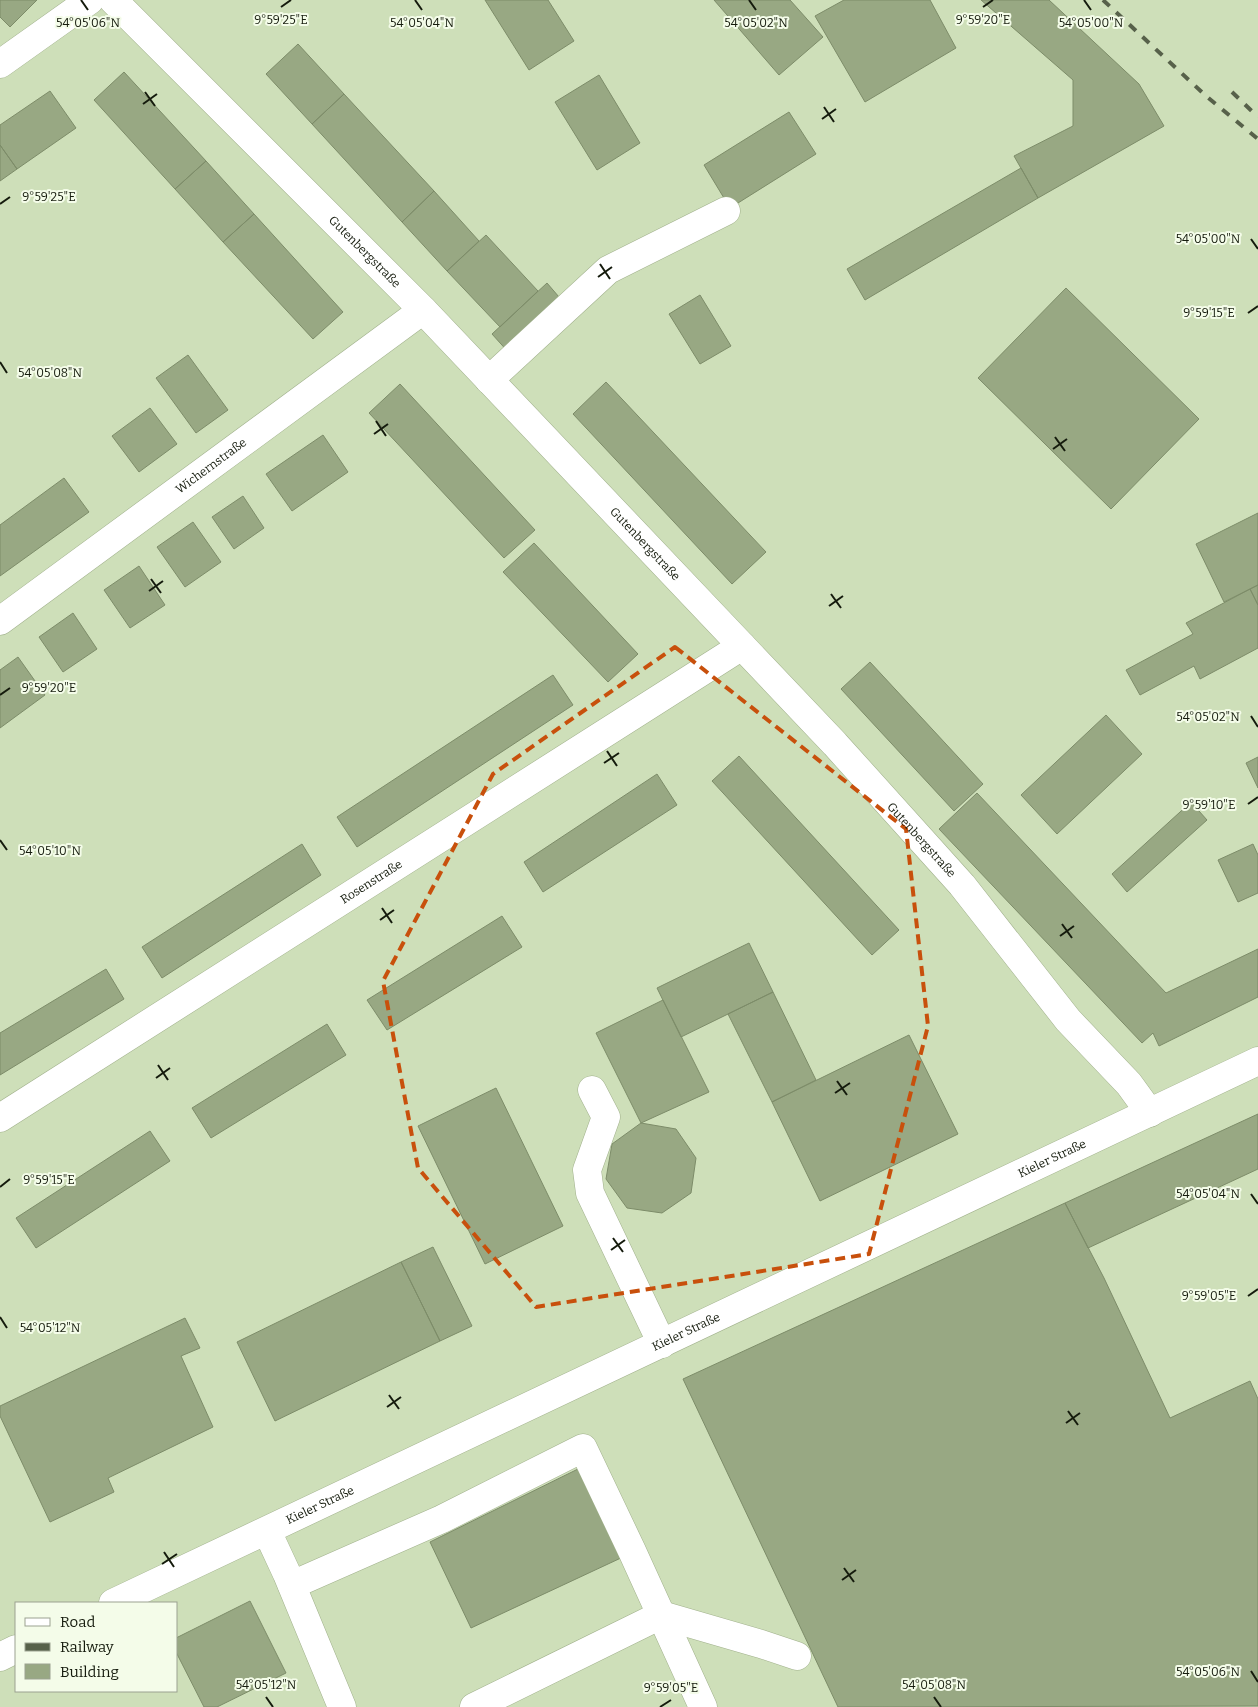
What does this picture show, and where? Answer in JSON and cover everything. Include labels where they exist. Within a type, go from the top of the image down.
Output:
[{"type":"street","points":[[0,64],[90,0]]},
{"type":"street","name":"Gutenbergstraße","points":[[113,0],[424,310],[835,744],[962,885],[1068,1020],[1129,1084],[1150,1113]]},
{"type":"street","points":[[489,380],[608,270],[726,211]]},
{"type":"street","name":"Wichernstraße","points":[[0,621],[424,310]]},
{"type":"street","name":"Rosenstraße","points":[[0,1118],[742,646]]},
{"type":"street","name":"Kieler Straße","points":[[115,1602],[1258,1061]]},
{"type":"street","points":[[592,1090],[606,1117],[587,1170],[590,1193],[662,1344]]},
{"type":"street","points":[[292,1585],[442,1519],[583,1448],[703,1707]]},
{"type":"street","points":[[267,1531],[292,1585],[342,1707]]},
{"type":"street","points":[[474,1707],[661,1615],[797,1656]]},
{"type":"street","points":[[0,1657],[15,1650]]},
{"type":"highlighted area","points":[[675,647],[906,829],[928,1026],[869,1254],[536,1307],[418,1168],[383,981],[493,774]]},
{"type":"building","points":[[0,0],[37,0],[10,27],[0,17]]},
{"type":"building","points":[[485,0],[548,0],[574,41],[529,70]]},
{"type":"building","points":[[714,0],[790,0],[823,37],[779,75]]},
{"type":"building","points":[[844,0],[930,0],[956,48],[865,102],[815,16]]},
{"type":"building","points":[[981,0],[1049,0],[1139,84],[1164,126],[1038,198],[1014,156],[1073,126],[1073,80]]},
{"type":"building","points":[[298,44],[344,94],[312,124],[266,74]]},
{"type":"building","points":[[124,72],[206,161],[175,189],[94,100]]},
{"type":"building","points":[[599,75],[640,143],[597,170],[555,102]]},
{"type":"building","points":[[50,91],[76,128],[17,169],[0,145],[0,125]]},
{"type":"building","points":[[344,94],[434,191],[402,222],[312,124]]},
{"type":"building","points":[[789,112],[816,154],[730,208],[704,165]]},
{"type":"building","points":[[0,145],[17,169],[0,181]]},
{"type":"building","points":[[206,161],[254,214],[223,242],[175,189]]},
{"type":"building","points":[[1021,168],[1038,198],[865,300],[847,269]]},
{"type":"building","points":[[434,191],[479,241],[447,271],[402,222]]},
{"type":"building","points":[[254,214],[343,312],[313,339],[223,242]]},
{"type":"building","points":[[486,235],[538,291],[500,327],[447,271]]},
{"type":"building","points":[[547,283],[565,304],[510,354],[492,334]]},
{"type":"building","points":[[1066,288],[1199,419],[1111,509],[978,378]]},
{"type":"building","points":[[700,295],[731,346],[700,364],[669,314]]},
{"type":"building","points":[[188,355],[228,410],[196,433],[156,378]]},
{"type":"building","points":[[606,382],[766,552],[732,584],[573,414]]},
{"type":"building","points":[[400,384],[535,530],[504,558],[369,413]]},
{"type":"building","points":[[150,408],[177,444],[139,472],[112,436]]},
{"type":"building","points":[[323,435],[348,472],[292,511],[266,474]]},
{"type":"building","points":[[64,478],[89,512],[0,576],[0,525]]},
{"type":"building","points":[[243,496],[264,528],[234,549],[212,517]]},
{"type":"building","points":[[1258,513],[1258,585],[1224,602],[1196,544]]},
{"type":"building","points":[[193,522],[221,562],[185,587],[157,547]]},
{"type":"building","points":[[534,543],[638,654],[608,682],[503,572]]},
{"type":"building","points":[[139,566],[165,605],[130,628],[104,590]]},
{"type":"building","points":[[1258,585],[1258,605],[1250,589]]},
{"type":"building","points":[[1250,589],[1258,605],[1258,648],[1200,679],[1194,666],[1140,695],[1126,670],[1193,634],[1186,623]]},
{"type":"building","points":[[73,613],[97,649],[63,672],[39,637]]},
{"type":"building","points":[[18,657],[45,695],[0,728],[0,670]]},
{"type":"building","points":[[870,662],[983,784],[954,811],[841,689]]},
{"type":"building","points":[[553,675],[573,705],[357,847],[337,817]]},
{"type":"building","points":[[1106,715],[1142,754],[1057,834],[1021,795]]},
{"type":"building","points":[[739,756],[899,930],[872,955],[712,781]]},
{"type":"building","points":[[1258,757],[1258,788],[1246,763]]},
{"type":"building","points":[[657,774],[677,805],[543,892],[524,862]]},
{"type":"building","points":[[977,793],[1166,993],[1258,949],[1258,997],[1159,1046],[1153,1033],[1142,1043],[939,829]]},
{"type":"building","points":[[1191,802],[1207,820],[1127,892],[1112,874]]},
{"type":"building","points":[[302,844],[321,875],[162,978],[142,947]]},
{"type":"building","points":[[1253,844],[1258,855],[1258,893],[1238,902],[1218,860]]},
{"type":"building","points":[[502,916],[522,947],[387,1030],[367,1000]]},
{"type":"building","points":[[749,943],[773,992],[681,1037],[657,988]]},
{"type":"building","points":[[106,969],[124,999],[0,1075],[0,1033]]},
{"type":"building","points":[[773,992],[816,1080],[772,1102],[728,1014]]},
{"type":"building","points":[[663,1000],[709,1092],[641,1123],[596,1033]]},
{"type":"building","points":[[327,1024],[346,1055],[211,1138],[192,1108]]},
{"type":"building","points":[[909,1035],[958,1134],[820,1201],[772,1102]]},
{"type":"building","points":[[496,1088],[563,1226],[485,1264],[418,1126]]},
{"type":"building","points":[[1258,1114],[1258,1169],[1088,1248],[1065,1203]]},
{"type":"building","points":[[641,1123],[676,1129],[696,1158],[691,1193],[662,1213],[627,1208],[606,1179],[612,1144]]},
{"type":"building","points":[[150,1131],[170,1161],[36,1248],[16,1218]]},
{"type":"building","points":[[1065,1203],[1104,1278],[1170,1418],[1250,1381],[1258,1399],[1258,1706],[838,1707],[683,1379]]},
{"type":"building","points":[[433,1247],[472,1326],[440,1341],[401,1262]]},
{"type":"building","points":[[401,1262],[440,1341],[275,1421],[237,1342]]},
{"type":"building","points":[[185,1318],[200,1348],[181,1356],[213,1427],[108,1478],[114,1492],[50,1522],[0,1416],[0,1406]]},
{"type":"building","points":[[580,1468],[623,1557],[471,1628],[430,1542]]},
{"type":"building","points":[[250,1601],[286,1673],[217,1707],[204,1707],[178,1656],[178,1637]]},
{"type":"railway","points":[[1103,0],[1206,96],[1258,139]]},
{"type":"railway","points":[[1232,92],[1258,117]]}]
